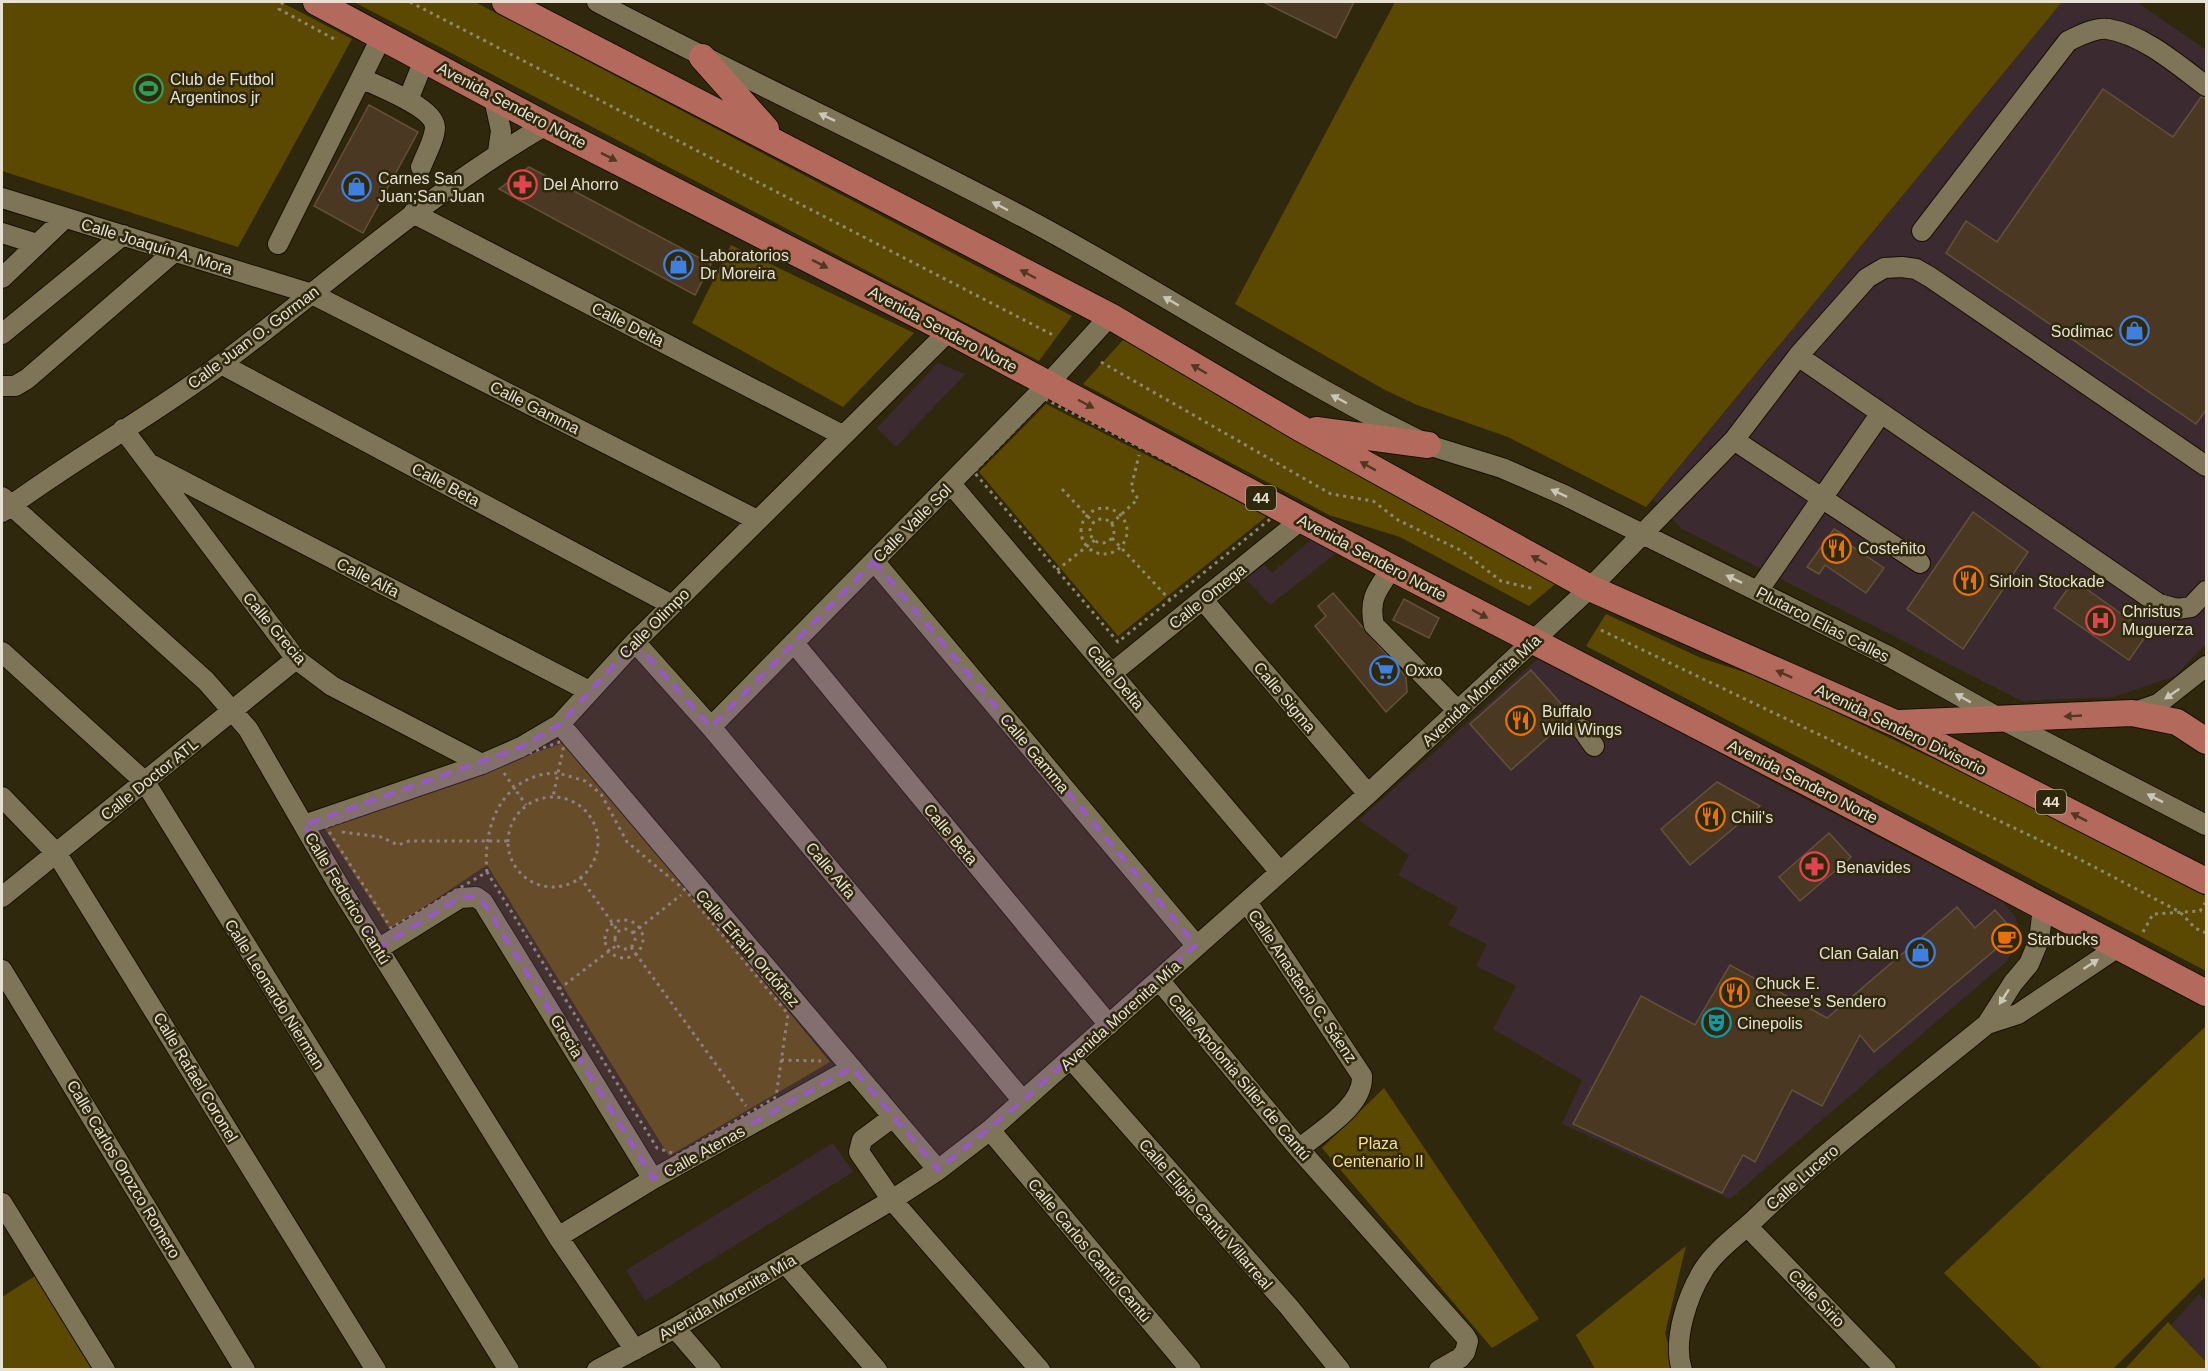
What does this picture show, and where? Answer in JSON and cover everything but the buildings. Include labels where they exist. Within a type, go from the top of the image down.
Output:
[{"type":"main road","name":"Avenida Sendero Norte","points":[[316,2],[493,94],[546,125],[949,331],[1392,568],[1809,783],[2206,993]]},
{"type":"main road","name":"44","points":[[505,2],[777,141],[1110,316],[1300,428],[1590,588]]},
{"type":"main road","points":[[702,57],[777,141]]},
{"type":"main road","points":[[1300,428],[1428,445]]},
{"type":"main road","name":"Avenida Sendero Divisorio","points":[[1590,588],[1895,723],[2206,881]]},
{"type":"main road","points":[[1895,723],[2132,713],[2177,722],[2206,741]]},
{"type":"street","points":[[597,2],[702,57],[873,139],[1040,226],[1330,395],[1428,445]]},
{"type":"street","points":[[1922,231],[2068,41],[2096,30],[2107,29],[2156,50],[2206,86]]},
{"type":"street","points":[[278,244],[382,36]]},
{"type":"street","points":[[408,100],[424,58]]},
{"type":"street","points":[[361,78],[408,100],[425,111],[435,126],[421,167]]},
{"type":"street","points":[[493,94],[501,131],[498,152]]},
{"type":"street","name":"Calle Juan O. Gorman","points":[[4,505],[221,364],[413,213],[498,152],[546,125]]},
{"type":"street","name":"Calle Joaquín A. Mora","points":[[2,198],[312,294]]},
{"type":"street","name":"Calle Delta","points":[[413,213],[842,435]]},
{"type":"street","points":[[2,278],[66,218]]},
{"type":"street","points":[[2,233],[37,244]]},
{"type":"street","points":[[2,334],[123,235]]},
{"type":"street","points":[[2,386],[15,386],[27,379],[174,252]]},
{"type":"street","name":"Avenida Morenita Mía","points":[[597,1370],[675,1328],[892,1200],[938,1170],[990,1130],[1368,794],[1590,588],[1734,440],[1798,356],[1867,278],[1884,267],[1916,269],[2206,466]]},
{"type":"street","name":"Calle Gamma","points":[[312,294],[757,520]]},
{"type":"street","name":"Calle Valle Sol","points":[[711,727],[951,484],[1110,316]]},
{"type":"street","name":"Calle Olimpo","points":[[304,825],[490,764],[560,724],[635,642],[949,331]]},
{"type":"street","points":[[1798,356],[2159,604],[2177,609],[2191,607],[2206,591]]},
{"type":"street","name":"Calle Beta","points":[[221,364],[672,605]]},
{"type":"street","points":[[1758,591],[1881,413]]},
{"type":"street","name":"Calle Grecia","points":[[123,429],[296,659],[332,686],[490,764]]},
{"type":"street","points":[[1734,440],[1920,563]]},
{"type":"street","name":"Plutarco Elias Calles","points":[[1428,445],[1502,468],[1644,535],[1890,657],[2001,719],[2206,825]]},
{"type":"street","name":"Calle Alfa","points":[[147,462],[589,691]]},
{"type":"street","name":"Calle Delta","points":[[951,484],[1280,872]]},
{"type":"street","name":"Calle Federico Cantú","points":[[4,505],[206,681],[233,711],[261,748],[378,949],[558,1237],[635,1350]]},
{"type":"street","name":"Calle Omega","points":[[1112,673],[1301,520]]},
{"type":"street","name":"Calle Gamma","points":[[874,561],[1196,945]]},
{"type":"street","points":[[1392,568],[1374,595],[1371,609],[1374,625],[1458,711]]},
{"type":"street","name":"Calle Sigma","points":[[1203,600],[1368,794]]},
{"type":"street","name":"Calle Alfa","points":[[635,642],[711,727],[1023,1101]]},
{"type":"street","name":"Calle Beta","points":[[794,643],[1109,1025]]},
{"type":"street","name":"Calle Leonardo Nierman","points":[[2,652],[145,782],[509,1370]]},
{"type":"street","name":"Calle Doctor ATL","points":[[2,897],[296,659]]},
{"type":"street","points":[[2132,713],[2158,704],[2206,666]]},
{"type":"street","name":"Calle Efraín Ordóñez","points":[[560,724],[938,1170]]},
{"type":"street","points":[[1582,729],[1594,746]]},
{"type":"street","name":"Calle Rafael Coronel","points":[[2,796],[57,854],[375,1370]]},
{"type":"street","name":"Grecia","points":[[378,949],[460,898],[477,897],[489,909],[653,1179]]},
{"type":"street","name":"Calle Anastacio C. Sáenz","points":[[1247,902],[1362,1076],[1363,1083],[1357,1100],[1299,1149]]},
{"type":"street","name":"Calle Lucero","points":[[1684,1368],[1684,1310],[1695,1284],[1706,1267],[1798,1176],[1987,1024],[2008,990],[2029,964],[2039,940],[2043,908]]},
{"type":"street","name":"Calle Lucero","points":[[1987,1024],[2018,1014],[2118,947]]},
{"type":"street","points":[[2029,964],[2054,988]]},
{"type":"street","name":"Calle Carlos Orozco Romero","points":[[2,970],[245,1370]]},
{"type":"street","name":"Calle Apolonia Siller de Cantú","points":[[1159,980],[1299,1149],[1466,1336],[1468,1341],[1465,1352],[1439,1370]]},
{"type":"street","name":"Calle Eligio Cantú Villarreal","points":[[1071,1059],[1289,1307],[1340,1370]]},
{"type":"street","name":"Calle Atenas","points":[[558,1237],[653,1179],[852,1068]]},
{"type":"street","points":[[893,1117],[862,1140],[858,1148],[892,1200],[1040,1370]]},
{"type":"street","name":"Calle Carlos Cantú Cantú","points":[[990,1130],[1191,1370]]},
{"type":"street","points":[[2,1203],[105,1370]]},
{"type":"street","name":"Calle Sirio","points":[[1747,1226],[1886,1370]]},
{"type":"street","points":[[786,1264],[877,1370]]},
{"type":"street","points":[[675,1328],[711,1370]]},
{"type":"path","points":[[283,2],[279,9],[336,40]]},
{"type":"path","points":[[410,2],[1053,335]]},
{"type":"path","points":[[1101,362],[1331,494],[1372,501],[1398,520],[1462,551],[1501,581],[1535,589]]},
{"type":"path","points":[[1046,399],[1143,448],[1274,516],[1118,642],[974,472],[1046,399]]},
{"type":"path","points":[[1112,524],[1138,499],[1131,488],[1132,478],[1143,448]]},
{"type":"path","points":[[1062,489],[1094,523]]},
{"type":"path","points":[[1102,508],[1121,516],[1126,531],[1119,547],[1108,553],[1100,553],[1086,546],[1081,533],[1087,516],[1102,508]]},
{"type":"path","points":[[1057,570],[1095,540],[1106,542],[1112,538],[1114,531],[1112,524],[1101,519],[1094,523],[1090,530],[1095,540]]},
{"type":"path","points":[[1112,538],[1170,600]]},
{"type":"path","points":[[1601,630],[2083,861],[2180,912],[2195,928],[2206,933]]},
{"type":"path","points":[[326,827],[490,764],[565,740],[553,797]]},
{"type":"path","points":[[490,764],[527,805]]},
{"type":"path","points":[[558,773],[585,781],[601,794],[627,842],[686,891],[788,1014],[776,1097],[678,1155],[657,1148],[487,872],[487,841],[492,816],[514,788],[535,776],[558,773]]},
{"type":"path","points":[[553,797],[578,804],[589,815],[596,828],[598,843],[595,857],[580,877],[562,886],[548,886],[534,882],[521,874],[513,862],[508,841],[513,819],[527,805],[535,800],[553,797]]},
{"type":"path","points":[[326,827],[350,835],[381,837],[398,845],[409,841],[508,841]]},
{"type":"path","points":[[326,827],[391,928],[487,872]]},
{"type":"path","points":[[580,877],[618,931]]},
{"type":"path","points":[[633,933],[686,891]]},
{"type":"path","points":[[2143,932],[2153,914],[2200,911],[2206,902]]},
{"type":"path","points":[[627,920],[639,927],[644,941],[636,954],[621,958],[610,951],[605,939],[613,923],[627,920]]},
{"type":"path","points":[[626,929],[633,933],[635,938],[631,947],[624,949],[617,945],[614,938],[618,931],[626,929]]},
{"type":"path","points":[[559,989],[617,945]]},
{"type":"path","points":[[631,947],[751,1112]]},
{"type":"path","points":[[781,1060],[830,1062]]},
{"type":"highlighted area","points":[[874,561],[1196,945],[1023,1101],[938,1170],[852,1068],[653,1179],[483,902],[476,897],[460,898],[378,949],[304,825],[521,747],[560,724],[635,642],[711,727]]},
{"type":"shaded area","points":[[2062,2],[2137,2],[2206,50],[2206,644],[2175,676],[2113,697],[2022,701],[1682,529],[1653,499]]},
{"type":"shaded area","points":[[938,363],[965,374],[896,447],[877,428]]},
{"type":"shaded area","points":[[1314,537],[1340,550],[1270,605],[1243,576],[1260,561],[1272,573]]},
{"type":"shaded area","points":[[1542,655],[1782,787],[2003,902],[2015,916],[2019,929],[2018,944],[2006,962],[1730,1199],[1562,1124],[1582,1080],[1493,1029],[1516,986],[1476,966],[1487,944],[1448,925],[1458,908],[1398,875],[1409,855],[1359,820]]},
{"type":"shaded area","points":[[833,1143],[853,1172],[645,1301],[626,1270]]},
{"type":"shaded area","points":[[2199,1294],[2206,1301],[2206,1362],[2171,1325]]},
{"type":"green space","points":[[2,2],[281,2],[352,39],[238,247],[2,171]]},
{"type":"green space","points":[[354,2],[475,2],[1072,316],[1039,361]]},
{"type":"green space","points":[[1395,2],[2062,2],[1646,507],[1508,437],[1417,405],[1383,389],[1235,304]]},
{"type":"green space","points":[[731,245],[914,333],[843,407],[692,323]]},
{"type":"green space","points":[[1123,340],[1560,580],[1529,606],[1400,537],[1329,515],[1083,384]]},
{"type":"green space","points":[[1046,404],[1267,516],[1118,636],[979,472]]},
{"type":"green space","points":[[1606,614],[1701,658],[1763,678],[2099,837],[2206,892],[2206,971],[1586,646]]},
{"type":"green space","points":[[566,742],[830,1062],[669,1156],[487,865],[390,930],[323,826]]},
{"type":"green space","points":[[2206,1026],[2206,1276],[2113,1369],[2042,1369],[1944,1273]]},
{"type":"green space","name":"Plaza Centenario II","points":[[1384,1088],[1539,1319],[1492,1348],[1322,1148]]},
{"type":"green space","points":[[1686,1246],[1665,1333],[1675,1369],[1595,1369],[1576,1335]]},
{"type":"green space","points":[[35,1276],[95,1369],[2,1370],[2,1297]]},
{"type":"green space","points":[[2168,1322],[2206,1362],[2206,1369],[2125,1369]]},
{"type":"place","name":"Club de Futbol Argentinos jr","points":[[149,88]]},
{"type":"place","name":"Del Ahorro","points":[[522,184]]},
{"type":"place","name":"Carnes San Juan;San Juan","points":[[357,187]]},
{"type":"place","name":"Laboratorios Dr Moreira","points":[[679,264]]},
{"type":"place","name":"Sodimac","points":[[2134,331]]},
{"type":"place","name":"Costeñito","points":[[1837,548]]},
{"type":"place","name":"Sirloin Stockade","points":[[1968,581]]},
{"type":"place","name":"Christus Muguerza","points":[[2101,620]]},
{"type":"place","name":"Oxxo","points":[[1384,670]]},
{"type":"place","name":"Buffalo Wild Wings","points":[[1521,720]]},
{"type":"place","name":"Chili's","points":[[1710,817]]},
{"type":"place","name":"Benavides","points":[[1815,867]]},
{"type":"place","name":"Starbucks","points":[[2006,939]]},
{"type":"place","name":"Clan Galan","points":[[1920,953]]},
{"type":"place","name":"Chuck E. Cheese's Sendero","points":[[1734,992]]},
{"type":"place","name":"Cinepolis","points":[[1716,1023]]}]
